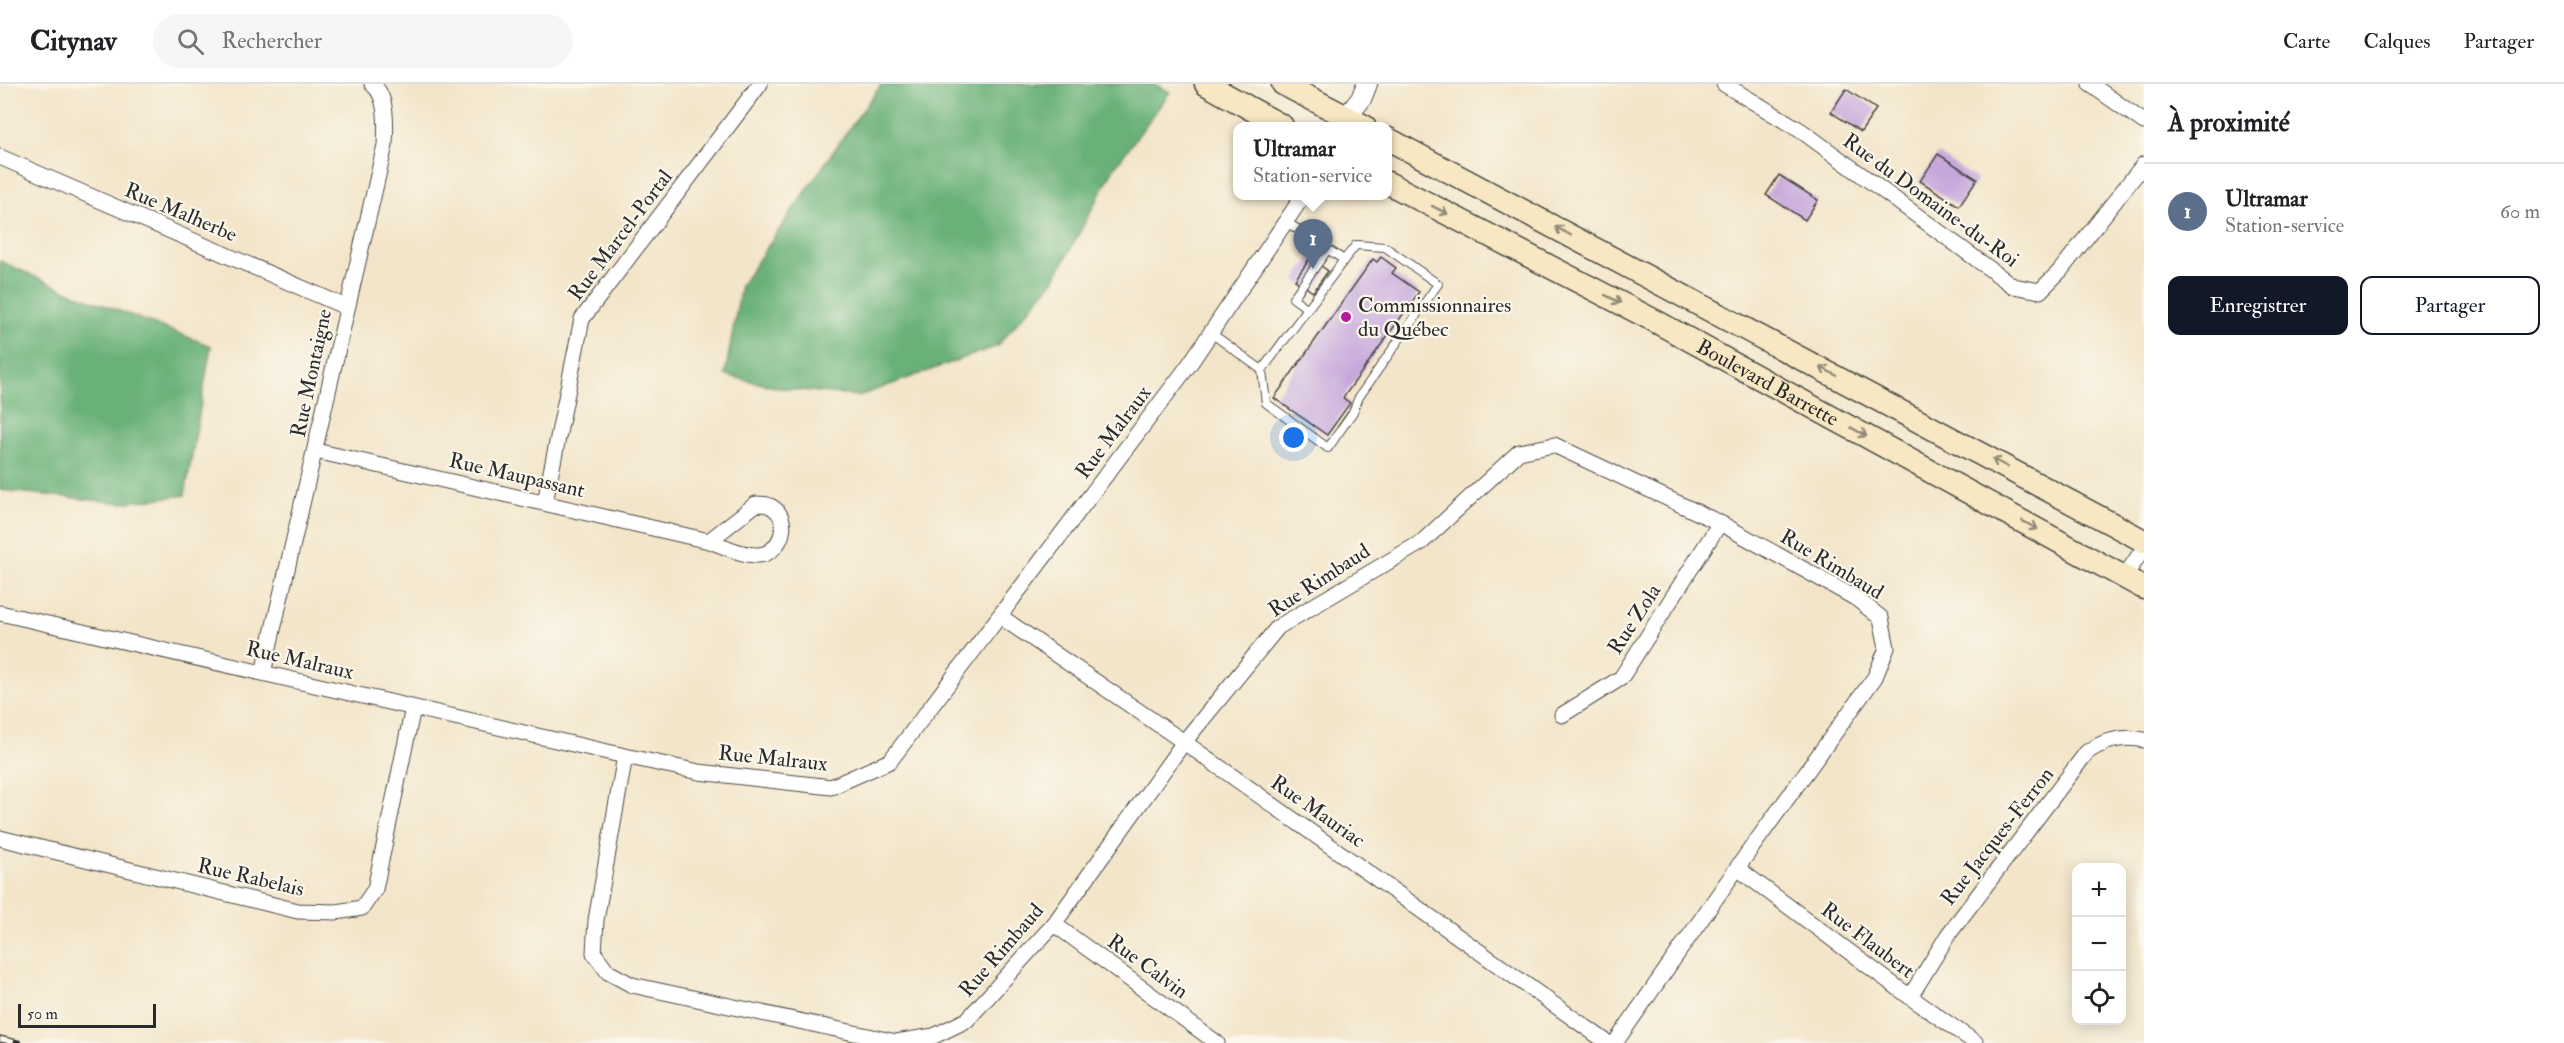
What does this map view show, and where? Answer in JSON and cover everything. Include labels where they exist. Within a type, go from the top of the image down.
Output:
[{"type":"main road","points":[[1206,84],[1275,122]]},
{"type":"main road","points":[[1283,84],[1348,122]]},
{"type":"main road","name":"Boulevard Barrette","points":[[1392,141],[2144,541]]},
{"type":"main road","name":"Boulevard Barrette","points":[[1392,185],[1655,321],[2144,588]]},
{"type":"street","name":"Rue Montaigne","points":[[263,673],[385,145],[386,116],[376,87],[372,84]]},
{"type":"street","name":"Rue Marcel-Portal","points":[[544,502],[582,319],[760,84]]},
{"type":"street","points":[[1352,122],[1367,84]]},
{"type":"street","name":"Rue du Domaine-du-Roi","points":[[1724,84],[1803,132],[2013,286],[2040,291],[2060,271],[2144,164]]},
{"type":"street","points":[[2091,84],[2144,122]]},
{"type":"street","name":"Rue Malherbe","points":[[0,157],[346,307]]},
{"type":"street","name":"Rue Malraux","points":[[0,613],[699,772],[831,787],[890,760],[1001,617],[1211,333],[1300,200]]},
{"type":"street","name":"Rue Rimbaud","points":[[625,756],[596,920],[594,953],[608,972],[632,985],[896,1042],[934,1036],[967,1020],[1054,924],[1184,742],[1278,627],[1422,542],[1519,452],[1554,445],[1720,523],[1857,599],[1881,618],[1887,648],[1875,677],[1737,868],[1615,1043]]},
{"type":"street","name":"Rue Maupassant","points":[[316,451],[544,502],[760,555],[770,551],[781,541],[784,528],[779,515],[771,506],[756,504],[709,541]]},
{"type":"street","name":"Rue Zola","points":[[1562,715],[1621,678],[1720,523]]},
{"type":"street","points":[[2124,577],[2144,548]]},
{"type":"street","name":"Rue Mauriac","points":[[1001,617],[1184,742],[1608,1043]]},
{"type":"street","name":"Rue Rabelais","points":[[0,838],[298,911],[336,912],[362,908],[375,889],[413,708]]},
{"type":"street","name":"Rue Jacques-Ferron","points":[[1910,997],[1948,935],[2087,752],[2101,743],[2118,738],[2144,740]]},
{"type":"street","name":"Rue Flaubert","points":[[1737,868],[1910,997],[1976,1043]]},
{"type":"street","name":"Rue Calvin","points":[[1054,924],[1217,1043]]},
{"type":"lane","points":[[1286,221],[1344,260]]},
{"type":"lane","points":[[1356,245],[1385,247],[1438,284],[1359,397],[1353,412],[1328,448],[1266,404],[1262,370],[1344,260],[1356,245]]},
{"type":"lane","points":[[1308,309],[1293,298],[1328,249]]},
{"type":"lane","points":[[1211,333],[1262,370]]},
{"type":"green space","points":[[882,84],[1155,84],[1170,92],[1114,168],[1054,280],[997,346],[859,396],[779,388],[725,375],[741,285]]},
{"type":"green space","points":[[0,261],[65,290],[211,346],[185,495],[121,503],[0,490]]},
{"type":"building","points":[[1846,89],[1876,109],[1861,132],[1831,112]]},
{"type":"building","points":[[1938,154],[1977,179],[1959,206],[1920,181]]},
{"type":"building","points":[[1779,175],[1818,200],[1805,220],[1766,195]]},
{"type":"building","points":[[1381,257],[1396,268],[1392,273],[1419,292],[1343,398],[1350,403],[1327,435],[1274,398],[1373,259],[1377,262]]},
{"type":"building","points":[[1310,258],[1328,271],[1313,292],[1295,280]]},
{"type":"railway","points":[[0,1039],[18,1043]]},
{"type":"place","name":"Ultramar","points":[[1313,269]]},
{"type":"place","name":"Commissionnaires du Québec","points":[[1346,317]]}]
